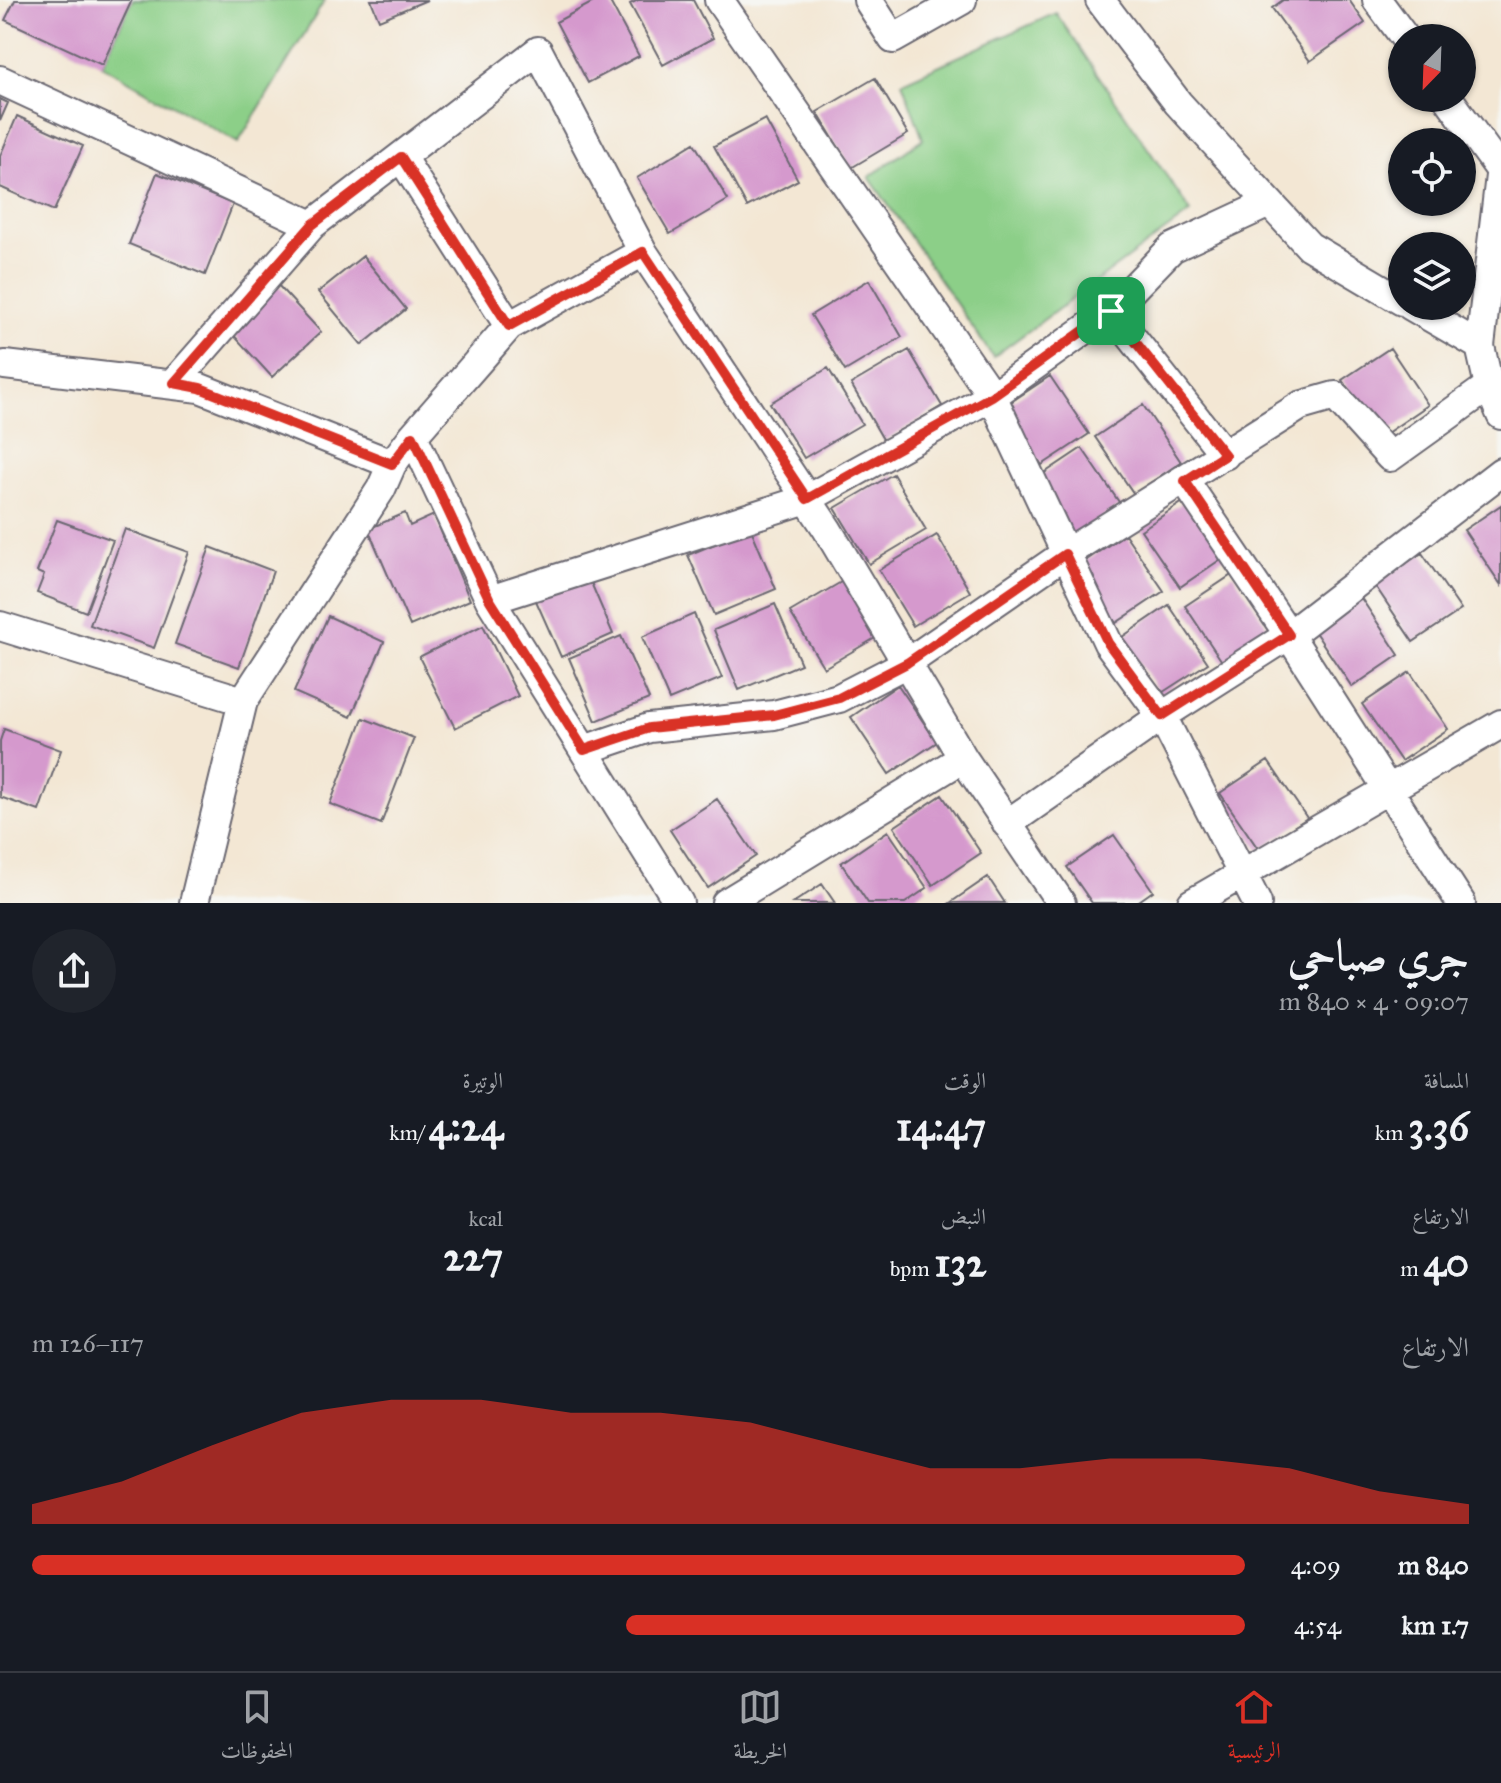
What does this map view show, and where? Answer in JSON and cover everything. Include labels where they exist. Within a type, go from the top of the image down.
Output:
[{"type":"street","points":[[719,0],[992,396],[1108,643],[1162,716],[1257,903]]},
{"type":"street","points":[[868,0],[893,39],[962,0]]},
{"type":"street","points":[[1100,0],[1178,103],[1309,246],[1388,293]]},
{"type":"street","points":[[1380,1],[1396,24]]},
{"type":"street","points":[[174,383],[312,225],[538,51],[643,252],[807,499],[963,758],[1061,903]]},
{"type":"street","points":[[0,80],[312,225]]},
{"type":"street","points":[[1458,112],[1500,169],[1480,346],[1489,386],[1501,415]]},
{"type":"street","points":[[401,157],[509,326]]},
{"type":"street","points":[[490,600],[807,499],[992,396],[1111,311],[1172,248],[1269,203]]},
{"type":"street","points":[[194,903],[243,701],[381,489],[392,464],[509,326],[643,252]]},
{"type":"street","points":[[1111,311],[1225,455]]},
{"type":"street","points":[[1435,320],[1480,346]]},
{"type":"street","points":[[5,365],[200,388],[392,464]]},
{"type":"street","points":[[584,750],[649,728],[774,715],[839,698],[907,663],[1065,554],[1300,406],[1335,396],[1390,457],[1489,386]]},
{"type":"street","points":[[413,436],[490,600],[679,903]]},
{"type":"street","points":[[1007,824],[1162,716],[1289,635],[1501,472]]},
{"type":"street","points":[[1185,481],[1289,635],[1461,903]]},
{"type":"street","points":[[0,626],[243,701]]},
{"type":"street","points":[[1192,903],[1501,724]]},
{"type":"street","points":[[726,903],[963,758]]},
{"type":"green space","points":[[132,0],[325,0],[238,143],[102,65]]},
{"type":"green space","points":[[1056,13],[1191,212],[993,357],[869,177],[923,139],[902,82]]},
{"type":"building","points":[[15,0],[132,0],[102,65],[5,20]]},
{"type":"building","points":[[371,0],[427,0],[379,20]]},
{"type":"building","points":[[597,0],[609,0],[639,56],[588,83],[556,22]]},
{"type":"building","points":[[638,0],[693,0],[713,38],[663,65],[630,4]]},
{"type":"building","points":[[1283,0],[1349,0],[1365,23],[1310,61],[1272,8]]},
{"type":"building","points":[[875,78],[908,134],[851,168],[817,112]]},
{"type":"building","points":[[0,99],[8,103],[0,121]]},
{"type":"building","points":[[17,116],[83,146],[54,211],[0,187],[0,156]]},
{"type":"building","points":[[765,119],[798,180],[747,207],[714,146]]},
{"type":"building","points":[[694,143],[728,200],[670,234],[637,178]]},
{"type":"building","points":[[157,173],[233,204],[205,275],[129,244]]},
{"type":"building","points":[[363,256],[406,309],[362,345],[318,292]]},
{"type":"building","points":[[869,280],[902,337],[845,371],[811,315]]},
{"type":"building","points":[[277,284],[321,332],[272,377],[228,329]]},
{"type":"building","points":[[1390,348],[1428,405],[1381,437],[1342,380]]},
{"type":"building","points":[[909,350],[942,406],[884,441],[851,384]]},
{"type":"building","points":[[828,368],[862,424],[804,458],[770,403]]},
{"type":"building","points":[[1050,376],[1089,434],[1042,465],[1002,408]]},
{"type":"building","points":[[1143,405],[1181,462],[1134,494],[1095,437]]},
{"type":"building","points":[[1082,448],[1121,505],[1073,537],[1034,480]]},
{"type":"building","points":[[893,474],[926,530],[869,564],[835,508]]},
{"type":"building","points":[[1189,498],[1227,555],[1180,587],[1141,530]]},
{"type":"building","points":[[1501,505],[1501,585],[1464,530]]},
{"type":"building","points":[[405,513],[410,526],[434,515],[470,600],[410,626],[368,529]]},
{"type":"building","points":[[57,520],[113,540],[86,612],[37,593],[44,575],[37,572]]},
{"type":"building","points":[[125,529],[189,552],[154,648],[90,625]]},
{"type":"building","points":[[751,529],[776,589],[714,615],[688,555]]},
{"type":"building","points":[[1125,534],[1164,591],[1116,623],[1078,566]]},
{"type":"building","points":[[937,535],[970,592],[913,626],[879,570]]},
{"type":"building","points":[[210,547],[273,571],[239,667],[175,644]]},
{"type":"building","points":[[1422,553],[1461,610],[1413,642],[1374,584]]},
{"type":"building","points":[[586,571],[613,634],[561,657],[533,594]]},
{"type":"building","points":[[1233,574],[1271,632],[1223,663],[1185,606]]},
{"type":"building","points":[[848,578],[882,634],[824,668],[790,612]]},
{"type":"building","points":[[1361,598],[1399,655],[1352,687],[1313,629]]},
{"type":"building","points":[[775,604],[801,664],[739,690],[714,630]]},
{"type":"building","points":[[1169,605],[1208,663],[1160,694],[1122,637]]},
{"type":"building","points":[[694,614],[722,678],[669,700],[642,637]]},
{"type":"building","points":[[328,616],[384,642],[351,717],[294,692]]},
{"type":"building","points":[[483,625],[518,696],[455,728],[419,657]]},
{"type":"building","points":[[621,636],[649,699],[596,721],[569,658]]},
{"type":"building","points":[[1410,672],[1448,729],[1401,761],[1362,704]]},
{"type":"building","points":[[898,685],[937,742],[889,774],[851,717]]},
{"type":"building","points":[[363,718],[414,738],[381,824],[330,804]]},
{"type":"building","points":[[4,729],[61,750],[39,811],[0,797],[0,741]]},
{"type":"building","points":[[1268,761],[1307,818],[1259,850],[1220,793]]},
{"type":"building","points":[[942,795],[981,853],[933,885],[894,827]]},
{"type":"building","points":[[717,799],[756,856],[708,888],[670,830]]},
{"type":"building","points":[[888,831],[927,888],[905,903],[868,903],[841,863]]},
{"type":"building","points":[[1114,835],[1153,891],[1136,903],[1092,903],[1067,867]]},
{"type":"building","points":[[988,877],[1005,903],[950,903]]},
{"type":"building","points":[[822,884],[835,903],[793,903]]},
{"type":"route","points":[[401,157],[509,326],[643,252],[807,499],[992,396],[1111,311],[1225,455],[1185,481],[1289,635],[1162,716],[1108,643],[1065,554],[907,663],[839,698],[774,715],[649,728],[584,750],[490,600],[413,436],[392,464],[200,388],[174,383],[312,225],[401,157]]}]
